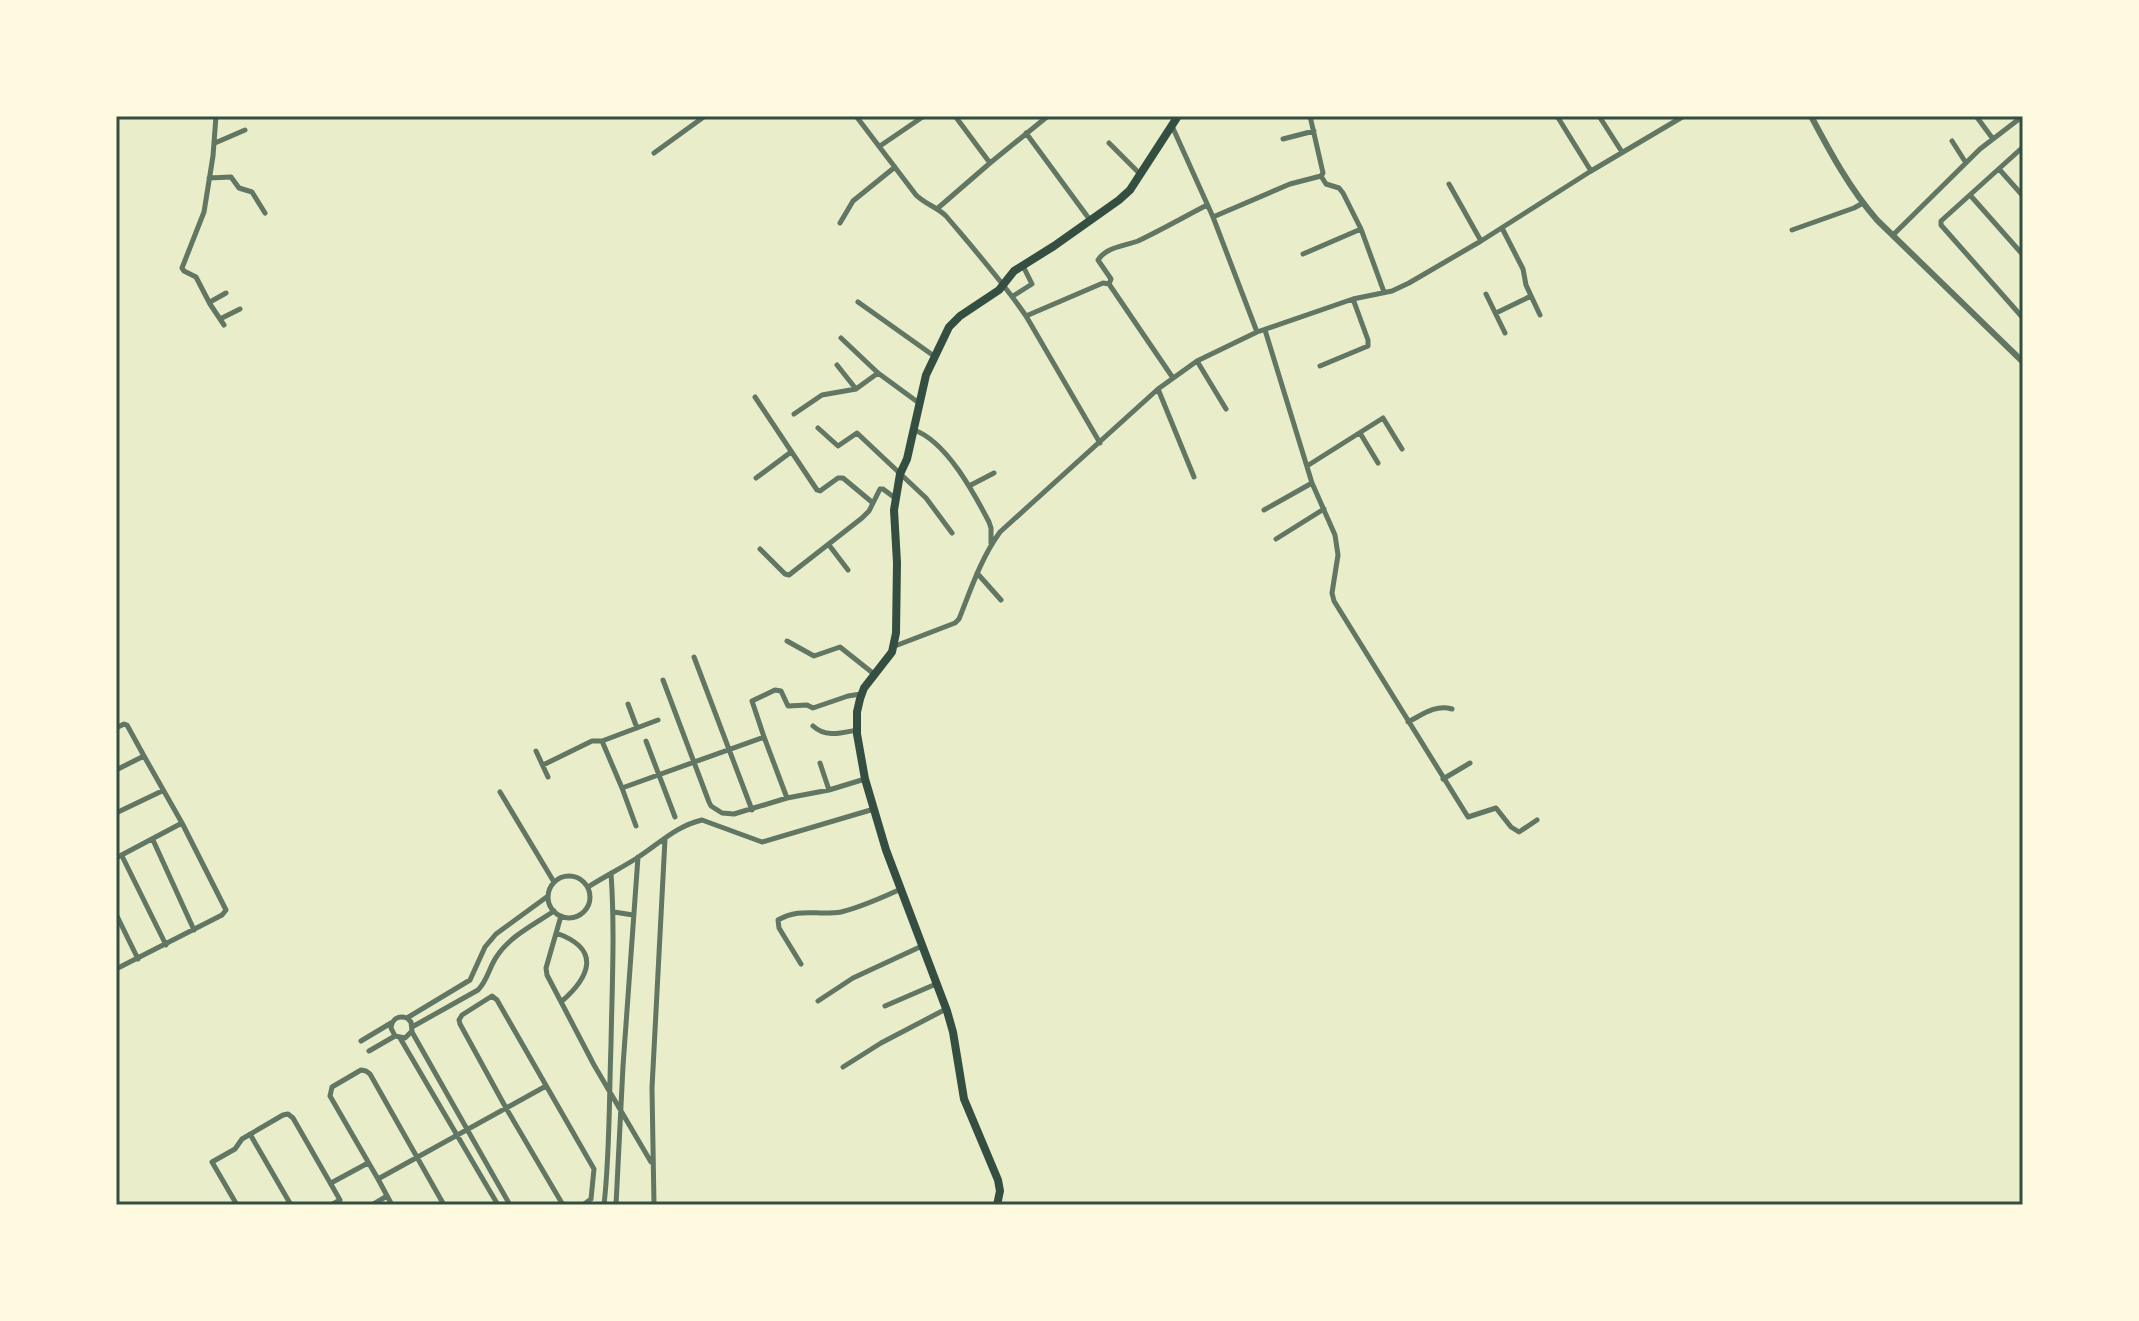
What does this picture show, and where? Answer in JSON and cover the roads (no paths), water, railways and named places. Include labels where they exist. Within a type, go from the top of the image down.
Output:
[{"type":"main road","points":[[997,1205],[1000,1191],[998,1180],[964,1099],[946,1009],[901,889],[865,779],[857,712],[862,694],[894,646],[897,563],[894,510],[900,474],[907,459],[926,375],[949,327],[960,316],[986,300],[1022,265],[1119,200],[1135,184],[1178,116]]},
{"type":"street","points":[[216,116],[204,212],[182,268],[196,277],[222,322],[240,309]]},
{"type":"street","points":[[654,153],[705,116]]},
{"type":"street","points":[[856,116],[916,195],[938,208],[1013,296],[1100,443]]},
{"type":"street","points":[[880,146],[924,116]]},
{"type":"street","points":[[956,116],[990,163]]},
{"type":"street","points":[[938,208],[1048,116]]},
{"type":"street","points":[[1310,116],[1323,173],[1321,176],[1326,184],[1339,188],[1343,193],[1361,229],[1384,292]]},
{"type":"street","points":[[1557,116],[1591,171]]},
{"type":"street","points":[[1599,116],[1622,152]]},
{"type":"street","points":[[894,646],[955,623],[990,545],[1023,510],[1158,389],[1197,361],[1257,332],[1409,283],[1684,116]]},
{"type":"street","points":[[1811,116],[1863,203],[1896,232],[2023,362]]},
{"type":"street","points":[[1976,116],[1993,139]]},
{"type":"street","points":[[1896,232],[1966,163],[2023,116]]},
{"type":"street","points":[[1171,125],[1213,217],[1257,332]]},
{"type":"street","points":[[214,144],[245,130]]},
{"type":"street","points":[[1283,139],[1314,131]]},
{"type":"street","points":[[1026,133],[1090,220]]},
{"type":"street","points":[[1952,141],[1966,163]]},
{"type":"street","points":[[1109,143],[1141,175]]},
{"type":"street","points":[[2023,147],[1941,221],[1941,225],[2023,318]]},
{"type":"street","points":[[840,223],[853,201],[895,167]]},
{"type":"street","points":[[1999,169],[2023,196]]},
{"type":"street","points":[[1213,217],[1290,184],[1321,176]]},
{"type":"street","points":[[209,178],[231,177],[239,188],[252,192],[265,213]]},
{"type":"street","points":[[1449,184],[1481,241]]},
{"type":"street","points":[[1970,195],[2023,255]]},
{"type":"street","points":[[1792,230],[1863,203]]},
{"type":"street","points":[[1109,284],[1111,279],[1098,260],[1102,254],[1136,241],[1207,205]]},
{"type":"street","points":[[1502,228],[1523,267],[1525,284],[1540,315]]},
{"type":"street","points":[[1303,254],[1361,229]]},
{"type":"street","points":[[1013,296],[1032,284],[1022,265]]},
{"type":"street","points":[[1026,316],[1103,283],[1109,284],[1173,378]]},
{"type":"street","points":[[210,302],[226,293]]},
{"type":"street","points":[[1486,294],[1505,333]]},
{"type":"street","points":[[1496,313],[1531,296]]},
{"type":"street","points":[[1320,366],[1368,346],[1353,299]]},
{"type":"street","points":[[858,302],[934,356]]},
{"type":"street","points":[[1265,330],[1312,483],[1335,535],[1338,555],[1332,593],[1334,601],[1468,817],[1496,808],[1519,832],[1537,820]]},
{"type":"street","points":[[841,338],[878,373],[919,403]]},
{"type":"street","points":[[1197,361],[1226,409]]},
{"type":"street","points":[[837,365],[856,389]]},
{"type":"street","points":[[794,414],[822,395],[856,389],[878,373]]},
{"type":"street","points":[[1158,389],[1194,477]]},
{"type":"street","points":[[755,397],[818,491],[843,478],[873,503]]},
{"type":"street","points":[[1307,466],[1383,418],[1402,449]]},
{"type":"street","points":[[818,428],[838,446],[857,433],[926,498],[952,533]]},
{"type":"street","points":[[913,430],[925,434],[954,464],[969,486],[989,522],[990,545]]},
{"type":"street","points":[[1360,433],[1378,463]]},
{"type":"street","points":[[756,478],[791,452]]},
{"type":"street","points":[[969,486],[994,473]]},
{"type":"street","points":[[1264,510],[1312,483]]},
{"type":"street","points":[[760,549],[789,575],[862,518],[880,489],[896,499]]},
{"type":"street","points":[[1276,539],[1324,509]]},
{"type":"street","points":[[829,545],[848,570]]},
{"type":"street","points":[[977,573],[1001,600]]},
{"type":"street","points":[[787,641],[814,656],[840,647],[874,674]]},
{"type":"street","points":[[694,657],[752,810]]},
{"type":"street","points":[[663,680],[709,802],[722,813],[752,810],[865,779]]},
{"type":"street","points":[[787,798],[752,701],[775,690],[781,691],[788,706],[807,705],[813,708],[862,694]]},
{"type":"street","points":[[628,704],[637,728]]},
{"type":"street","points":[[1408,722],[1437,707],[1452,709]]},
{"type":"street","points":[[543,765],[592,741],[602,741],[658,720]]},
{"type":"street","points":[[116,728],[127,725],[226,910],[222,915],[116,969]]},
{"type":"street","points":[[813,726],[827,734],[857,730]]},
{"type":"street","points":[[622,788],[764,737]]},
{"type":"street","points":[[602,741],[636,826]]},
{"type":"street","points":[[646,741],[675,817]]},
{"type":"street","points":[[536,751],[548,777]]},
{"type":"street","points":[[116,770],[144,756]]},
{"type":"street","points":[[820,763],[829,790]]},
{"type":"street","points":[[1443,779],[1470,763]]},
{"type":"street","points":[[116,813],[162,791]]},
{"type":"street","points":[[500,792],[554,882]]},
{"type":"street","points":[[588,887],[679,828],[702,820],[768,841],[874,809]]},
{"type":"street","points":[[166,945],[119,857],[182,823]]},
{"type":"street","points":[[654,1205],[652,1088],[665,839]]},
{"type":"street","points":[[153,840],[194,930]]},
{"type":"street","points":[[616,1205],[638,857]]},
{"type":"street","points":[[604,1205],[614,912],[611,873]]},
{"type":"street","points":[[568,875],[576,877],[588,887],[590,899],[585,910],[574,917],[561,916],[554,911],[548,896],[554,882],[568,875]]},
{"type":"street","points":[[801,964],[779,928],[778,920],[801,912],[839,912],[868,904],[901,889]]},
{"type":"street","points":[[361,1041],[398,1017],[407,1018],[470,980],[485,947],[496,934],[548,896]]},
{"type":"street","points":[[369,1051],[398,1037],[405,1038],[412,1029],[478,990],[506,945],[554,911]]},
{"type":"street","points":[[614,912],[633,915]]},
{"type":"street","points":[[116,914],[138,959]]},
{"type":"street","points":[[561,916],[546,968],[547,975],[653,1166]]},
{"type":"street","points":[[556,933],[574,941],[581,948],[587,964],[581,982],[561,1002]]},
{"type":"street","points":[[818,1001],[853,978],[922,946]]},
{"type":"street","points":[[885,1006],[936,984]]},
{"type":"street","points":[[563,1205],[459,1020],[492,996],[594,1169],[591,1199],[583,1205]]},
{"type":"street","points":[[843,1067],[946,1009]]},
{"type":"street","points":[[407,1018],[510,1205]]},
{"type":"street","points":[[391,1023],[392,1033],[398,1037],[498,1205]]},
{"type":"street","points":[[392,1205],[330,1096],[332,1087],[361,1070],[370,1074],[444,1205]]},
{"type":"street","points":[[378,1179],[546,1086]]},
{"type":"street","points":[[237,1205],[212,1162],[235,1149],[242,1139],[288,1114],[342,1202],[331,1205]]},
{"type":"street","points":[[250,1134],[291,1205]]},
{"type":"street","points":[[331,1183],[368,1163]]},
{"type":"street","points":[[372,1205],[387,1196]]}]
